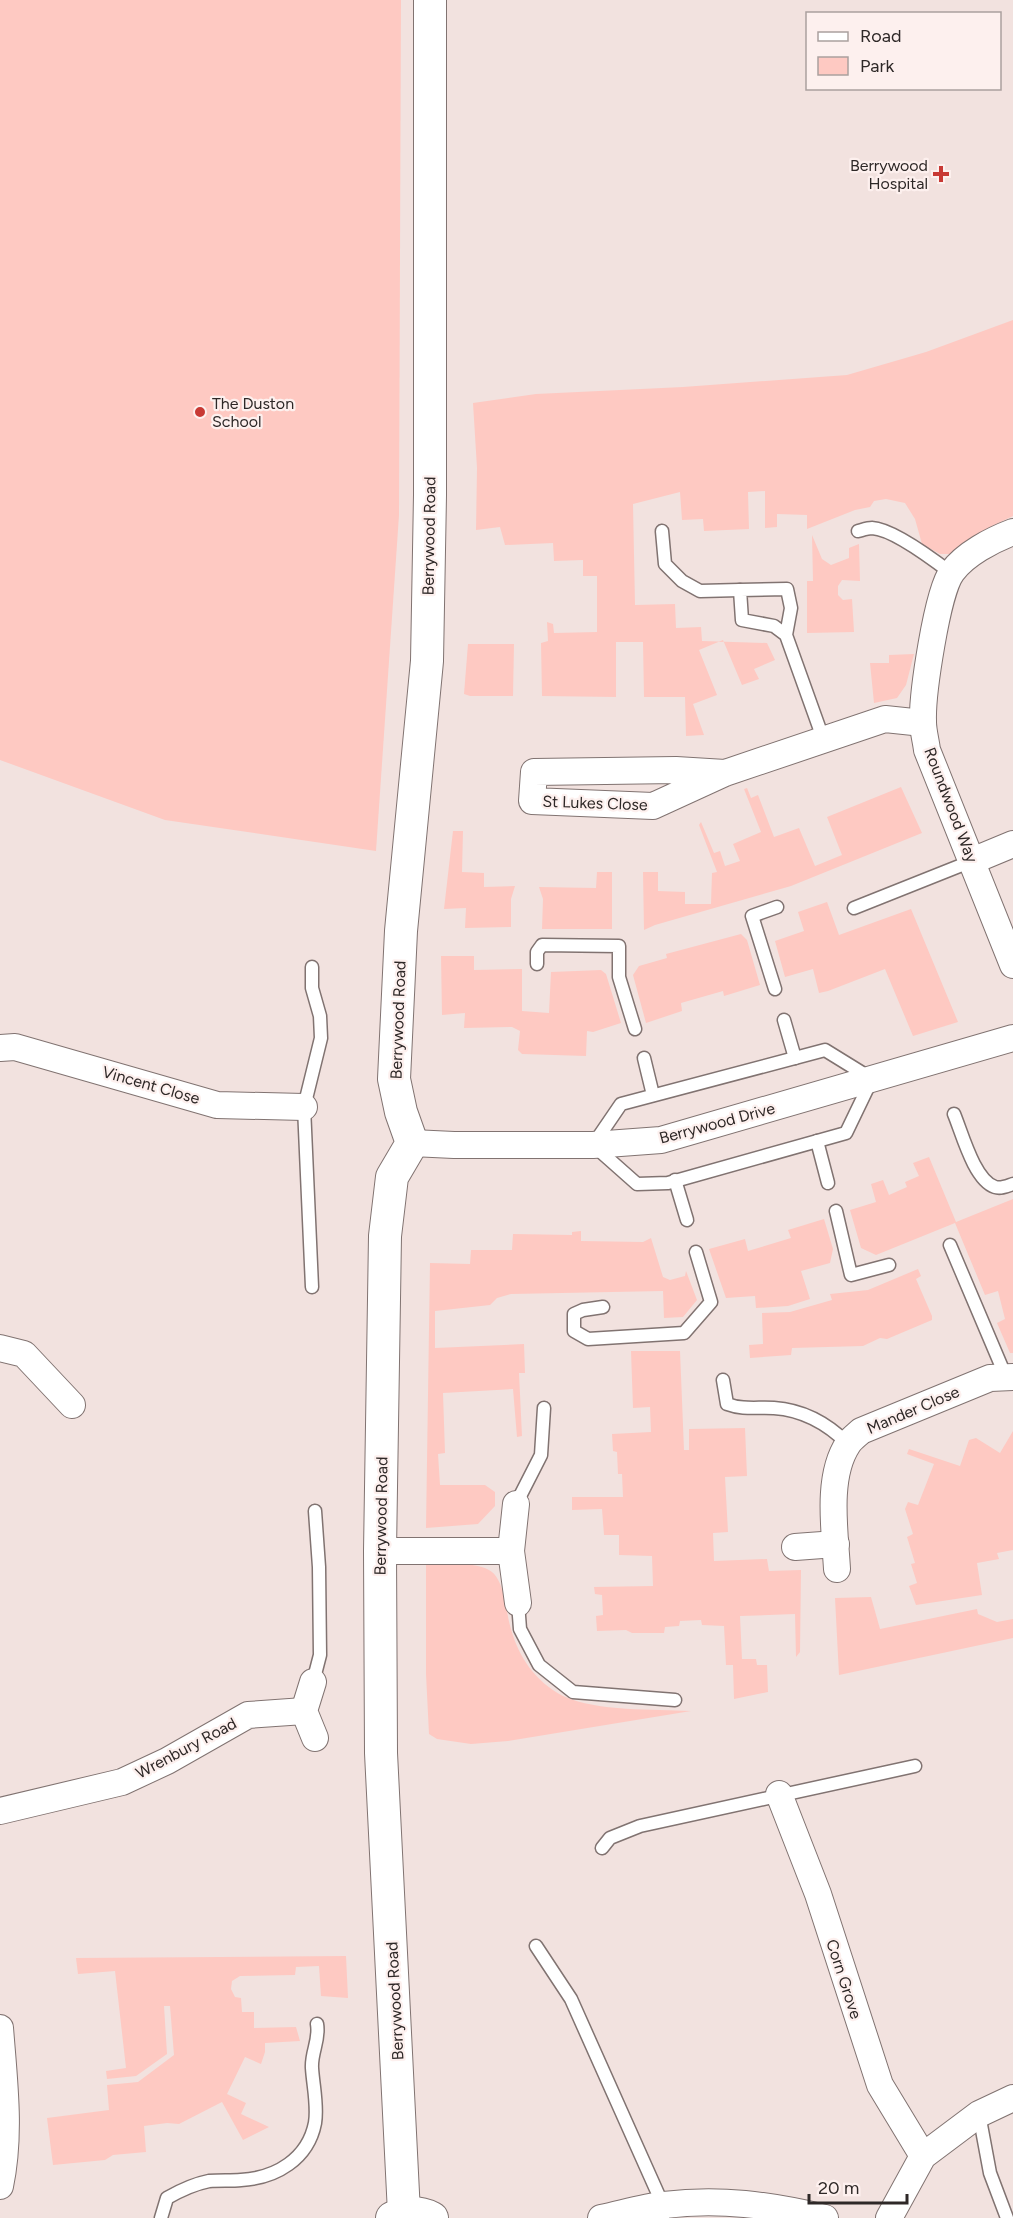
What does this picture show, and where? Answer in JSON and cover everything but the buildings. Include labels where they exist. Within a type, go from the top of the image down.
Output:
[{"type":"street","name":"Berrywood Road","points":[[409,2216],[381,1753],[380,1551],[385,1236],[392,1177],[412,1143],[401,1112],[394,1079],[401,931],[427,661],[430,495],[430,0]]},
{"type":"street","points":[[951,573],[966,559],[997,538],[1013,532]]},
{"type":"street","name":"Roundwood Way","points":[[951,573],[939,607],[926,687],[923,723],[927,750],[1013,965]]},
{"type":"street","name":"St Lukes Close","points":[[725,774],[676,770],[534,772],[532,801],[654,806],[725,774],[885,719],[923,723]]},
{"type":"street","points":[[972,861],[1013,844]]},
{"type":"street","name":"Berrywood Drive","points":[[412,1143],[593,1145],[660,1140],[1013,1038]]},
{"type":"street","name":"Vincent Close","points":[[0,1048],[15,1047],[217,1105],[304,1107]]},
{"type":"street","points":[[0,1348],[24,1353],[72,1405]]},
{"type":"street","name":"Mander Close","points":[[795,1547],[836,1557],[834,1503],[837,1471],[848,1444],[861,1431],[990,1378],[1010,1377]]},
{"type":"street","points":[[516,1503],[511,1551],[518,1603]]},
{"type":"street","points":[[380,1551],[511,1551]]},
{"type":"street","points":[[313,1682],[304,1711],[315,1738]]},
{"type":"street","name":"Wrenbury Road","points":[[0,1810],[122,1782],[167,1761],[248,1715],[304,1711]]},
{"type":"street","name":"Corn Grove","points":[[780,1794],[818,1894],[880,2085],[923,2156]]},
{"type":"street","points":[[0,2028],[5,2092],[3,2143],[5,2160],[0,2186]]},
{"type":"street","points":[[889,2218],[923,2156],[980,2114],[1013,2098]]},
{"type":"street","points":[[601,2218],[663,2211],[715,2201],[780,2207],[825,2218]]},
{"type":"lane","points":[[858,531],[872,528],[883,531],[928,555],[951,573]]},
{"type":"lane","points":[[662,531],[665,564],[682,581],[700,591],[787,589],[791,608],[786,635],[824,741]]},
{"type":"lane","points":[[740,590],[741,620],[774,626],[786,635]]},
{"type":"lane","points":[[854,908],[972,861]]},
{"type":"lane","points":[[775,989],[753,916],[777,908]]},
{"type":"lane","points":[[537,964],[537,952],[542,945],[619,945],[619,977],[635,1029]]},
{"type":"lane","points":[[312,967],[312,988],[320,1016],[321,1038],[304,1107],[312,1287]]},
{"type":"lane","points":[[784,1020],[795,1058]]},
{"type":"lane","points":[[825,1050],[872,1079],[846,1133],[668,1183],[638,1184],[593,1145],[621,1104],[825,1050]]},
{"type":"lane","points":[[644,1058],[653,1095]]},
{"type":"lane","points":[[954,1114],[978,1173],[996,1188],[1013,1184]]},
{"type":"lane","points":[[817,1141],[828,1183]]},
{"type":"lane","points":[[675,1180],[687,1220]]},
{"type":"lane","points":[[836,1211],[851,1275],[889,1265]]},
{"type":"lane","points":[[950,1245],[1010,1377]]},
{"type":"lane","points":[[603,1307],[574,1314],[574,1331],[588,1339],[684,1333],[711,1302],[696,1252]]},
{"type":"lane","points":[[723,1380],[727,1404],[737,1408],[774,1408],[798,1412],[819,1420],[848,1444]]},
{"type":"lane","points":[[516,1503],[541,1455],[544,1408]]},
{"type":"lane","points":[[313,1682],[320,1655],[319,1567],[315,1511]]},
{"type":"lane","points":[[518,1603],[520,1629],[539,1665],[573,1692],[675,1700]]},
{"type":"lane","points":[[602,1848],[610,1838],[640,1826],[915,1766]]},
{"type":"lane","points":[[536,1946],[572,2000],[663,2211]]},
{"type":"lane","points":[[161,2218],[167,2198],[180,2190],[209,2181],[240,2181],[262,2176],[282,2170],[300,2154],[315,2122],[311,2056],[319,2035],[317,2024]]},
{"type":"lane","points":[[980,2114],[990,2173],[1006,2218]]},
{"type":"green space","name":"The Duston School","points":[[0,0],[401,0],[399,515],[376,851],[165,820],[0,760]]},
{"type":"green space","points":[[1013,320],[1013,516],[990,527],[953,554],[940,554],[922,544],[915,519],[905,503],[886,499],[874,501],[870,507],[855,510],[807,529],[807,515],[777,514],[777,527],[765,528],[765,491],[748,492],[749,529],[704,531],[703,519],[682,520],[680,492],[633,504],[635,605],[675,604],[676,628],[701,627],[702,641],[719,642],[699,650],[717,695],[693,704],[704,735],[686,736],[685,697],[644,697],[643,642],[616,642],[616,697],[542,696],[541,643],[548,641],[547,622],[553,624],[554,633],[597,632],[597,576],[583,576],[583,560],[554,561],[553,543],[505,545],[500,527],[476,530],[477,468],[473,403],[536,394],[683,387],[847,375],[926,352]]},
{"type":"green space","points":[[812,535],[822,559],[831,565],[849,558],[849,548],[859,544],[860,581],[842,580],[838,586],[838,595],[843,600],[852,599],[854,632],[807,633],[807,581],[813,581]]},
{"type":"green space","points":[[724,642],[767,643],[775,660],[754,669],[759,679],[742,685]]},
{"type":"green space","points":[[468,644],[514,644],[513,696],[464,694]]},
{"type":"green space","points":[[914,654],[906,685],[897,698],[874,703],[870,663],[889,663],[889,655]]},
{"type":"green space","points":[[901,787],[922,833],[791,886],[644,930],[643,872],[658,872],[658,891],[685,892],[685,904],[711,904],[712,873],[717,872],[699,825],[701,822],[714,853],[720,851],[725,866],[740,861],[733,844],[761,832],[744,789],[747,788],[751,798],[758,795],[774,837],[799,828],[815,866],[842,855],[827,817]]},
{"type":"green space","points":[[453,831],[463,831],[462,872],[484,873],[484,887],[515,886],[511,899],[511,927],[465,928],[466,908],[444,909]]},
{"type":"green space","points":[[597,872],[612,872],[612,929],[542,929],[543,899],[539,887],[596,888]]},
{"type":"green space","points":[[827,902],[839,935],[911,909],[958,1022],[913,1036],[885,969],[819,993],[813,969],[785,977],[775,941],[804,931],[798,912]]},
{"type":"green space","points":[[741,934],[747,940],[760,985],[724,996],[723,991],[681,1003],[682,1011],[646,1023],[633,975],[639,966],[667,958],[666,954]]},
{"type":"green space","points":[[441,956],[474,956],[474,970],[522,969],[522,1011],[549,1013],[551,972],[601,970],[606,974],[621,1023],[593,1032],[587,1031],[586,1056],[522,1054],[518,1050],[520,1031],[512,1027],[464,1028],[465,1013],[442,1015]]},
{"type":"green space","points":[[929,1157],[956,1222],[1013,1199],[1013,1353],[1010,1353],[997,1323],[1005,1319],[998,1291],[985,1295],[955,1223],[876,1255],[861,1248],[850,1210],[876,1202],[871,1184],[883,1180],[889,1195],[907,1187],[905,1182],[919,1176],[913,1163]]},
{"type":"green space","points":[[824,1219],[833,1249],[830,1263],[801,1271],[810,1299],[788,1306],[756,1308],[755,1296],[726,1298],[709,1249],[745,1239],[748,1251],[791,1238],[788,1230]]},
{"type":"green space","points":[[581,1231],[581,1241],[643,1242],[651,1238],[663,1277],[670,1280],[685,1276],[686,1271],[697,1300],[683,1317],[664,1318],[663,1291],[511,1294],[497,1298],[490,1305],[435,1311],[435,1348],[524,1344],[525,1373],[519,1373],[522,1436],[517,1437],[513,1389],[443,1393],[445,1453],[438,1454],[440,1485],[485,1485],[495,1492],[495,1506],[478,1524],[426,1528],[430,1263],[470,1264],[471,1250],[512,1250],[513,1234],[572,1235],[572,1232]]},
{"type":"green space","points":[[918,1269],[921,1276],[916,1279],[932,1320],[887,1339],[880,1338],[863,1346],[792,1348],[791,1355],[750,1358],[749,1345],[763,1344],[762,1313],[790,1312],[832,1300],[830,1294],[868,1290]]},
{"type":"green space","points":[[631,1351],[680,1351],[684,1450],[689,1450],[689,1429],[745,1428],[747,1476],[725,1477],[728,1532],[713,1533],[714,1561],[767,1559],[769,1571],[801,1570],[800,1652],[796,1657],[795,1614],[740,1616],[742,1659],[756,1659],[757,1665],[767,1665],[768,1692],[734,1699],[733,1665],[726,1665],[724,1626],[702,1625],[701,1620],[680,1621],[679,1626],[665,1627],[664,1633],[632,1633],[626,1630],[597,1631],[596,1616],[603,1615],[602,1595],[595,1594],[594,1587],[653,1586],[652,1556],[619,1555],[619,1535],[604,1535],[602,1509],[572,1510],[572,1497],[623,1497],[622,1474],[618,1474],[617,1452],[613,1451],[612,1434],[651,1432],[650,1407],[633,1408]]},
{"type":"green space","points":[[1013,1431],[1013,1550],[997,1553],[999,1559],[977,1563],[982,1595],[916,1605],[909,1586],[917,1583],[911,1564],[915,1563],[907,1537],[913,1534],[905,1509],[908,1502],[918,1505],[934,1464],[907,1454],[909,1449],[960,1466],[969,1440],[976,1438],[1000,1453]]},
{"type":"green space","points":[[426,1565],[475,1565],[494,1574],[502,1588],[514,1640],[524,1659],[545,1684],[563,1696],[609,1707],[691,1711],[508,1741],[471,1744],[437,1739],[429,1734],[426,1674]]},
{"type":"green space","points":[[871,1597],[880,1629],[977,1609],[978,1614],[997,1622],[1013,1619],[1013,1638],[839,1675],[835,1598]]},
{"type":"green space","points":[[346,1956],[348,1998],[321,1996],[319,1966],[296,1967],[295,1975],[240,1976],[232,1981],[231,1989],[235,1997],[241,1998],[242,2012],[254,2012],[254,2028],[296,2027],[300,2041],[265,2043],[261,2064],[245,2057],[227,2094],[246,2103],[241,2114],[269,2127],[243,2140],[222,2102],[179,2124],[144,2126],[146,2152],[113,2155],[105,2160],[53,2165],[47,2118],[109,2110],[107,2085],[138,2082],[174,2055],[170,2006],[164,2006],[167,2054],[136,2076],[107,2079],[106,2071],[126,2068],[115,1971],[78,1974],[76,1958]]},
{"type":"place","name":"Berrywood Hospital","points":[[941,174]]},
{"type":"place","name":"The Duston School","points":[[200,412]]}]
